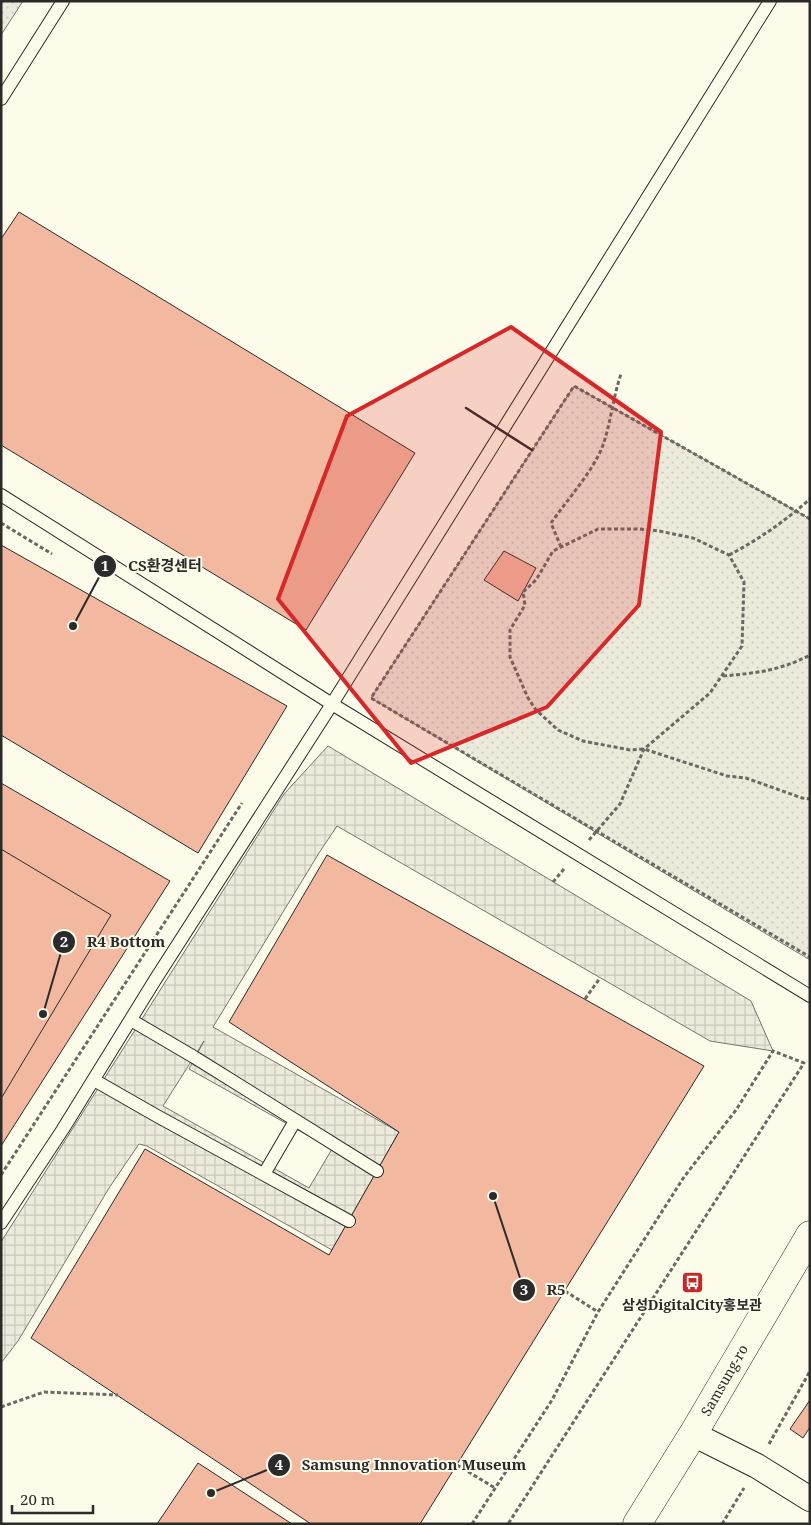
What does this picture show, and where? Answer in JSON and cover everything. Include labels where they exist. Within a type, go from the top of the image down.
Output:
[{"type":"street","name":"Samsung-ro","points":[[637,1524],[693,1434],[810,1235]]},
{"type":"street","points":[[693,1434],[757,1466],[810,1499]]},
{"type":"lane","points":[[1,99],[63,1]]},
{"type":"lane","points":[[1,1223],[63,1129],[332,704],[770,1]]},
{"type":"lane","points":[[1,495],[332,704],[810,996]]},
{"type":"lane","points":[[131,1020],[194,1057],[376,1171]]},
{"type":"lane","points":[[94,1080],[156,1116],[349,1220]]},
{"type":"lane","points":[[264,1174],[295,1121]]},
{"type":"path","points":[[561,547],[551,522],[596,460],[603,445],[613,408],[615,390],[621,374]]},
{"type":"path","points":[[810,519],[574,386],[371,698],[810,957]]},
{"type":"path","points":[[730,555],[750,544],[810,499]]},
{"type":"path","points":[[1,523],[60,559]]},
{"type":"path","points":[[553,882],[620,804],[644,749],[710,694],[742,646],[744,582],[730,555],[693,538],[659,531],[598,529],[553,551],[536,580],[523,592],[525,605],[510,630],[510,657],[528,698],[536,710],[558,730],[582,741],[630,750],[644,749],[727,776],[746,778],[802,798],[810,798]]},
{"type":"path","points":[[722,676],[759,672],[792,664],[810,654]]},
{"type":"path","points":[[1,1176],[247,796]]},
{"type":"path","points":[[585,999],[600,978]]},
{"type":"path","points":[[472,1524],[552,1400],[598,1312],[684,1177],[736,1110],[774,1051],[804,1063],[508,1524]]},
{"type":"path","points":[[565,1291],[598,1312]]},
{"type":"path","points":[[722,1524],[810,1371]]},
{"type":"path","points":[[1,1407],[44,1392],[118,1396]]},
{"type":"path","points":[[457,1465],[495,1488]]},
{"type":"highlighted area","points":[[511,327],[661,432],[639,605],[547,707],[411,763],[278,599],[347,416]]},
{"type":"shaded area","points":[[1,1],[23,1],[1,35]]},
{"type":"shaded area","points":[[574,386],[810,519],[810,960],[371,698]]},
{"type":"shaded area","points":[[328,746],[751,1001],[773,1051],[710,1041],[337,826],[213,1027],[399,1132],[332,1250],[147,1146],[139,1144],[109,1188],[18,1341],[1,1363],[1,1242],[284,794]],"holes":[[[204,1041],[189,1069],[332,1149],[309,1188],[163,1106]]]},
{"type":"building","points":[[19,212],[415,453],[306,630],[1,445],[1,239]]},
{"type":"building","points":[[1,545],[287,706],[198,853],[1,735]]},
{"type":"building","points":[[504,551],[536,568],[518,601],[484,580]]},
{"type":"building","points":[[1,783],[170,881],[1,1146]]},
{"type":"building","points":[[1,849],[111,915],[2,1097],[1,1096]]},
{"type":"building","points":[[327,855],[704,1066],[420,1524],[311,1524],[31,1338],[145,1149],[329,1255],[399,1132],[229,1022]]},
{"type":"building","points":[[810,1400],[810,1427],[803,1438],[790,1429]]},
{"type":"building","points":[[198,1463],[292,1524],[157,1524]]},
{"type":"wall","points":[[466,408],[532,450]]},
{"type":"place","name":"CS환경센터","points":[[73,626]]},
{"type":"place","name":"R4 Bottom","points":[[43,1014]]},
{"type":"place","name":"R5","points":[[493,1196]]},
{"type":"place","name":"삼성DigitalCity홍보관","points":[[692,1282]]},
{"type":"place","name":"Samsung Innovation Museum","points":[[211,1493]]}]
